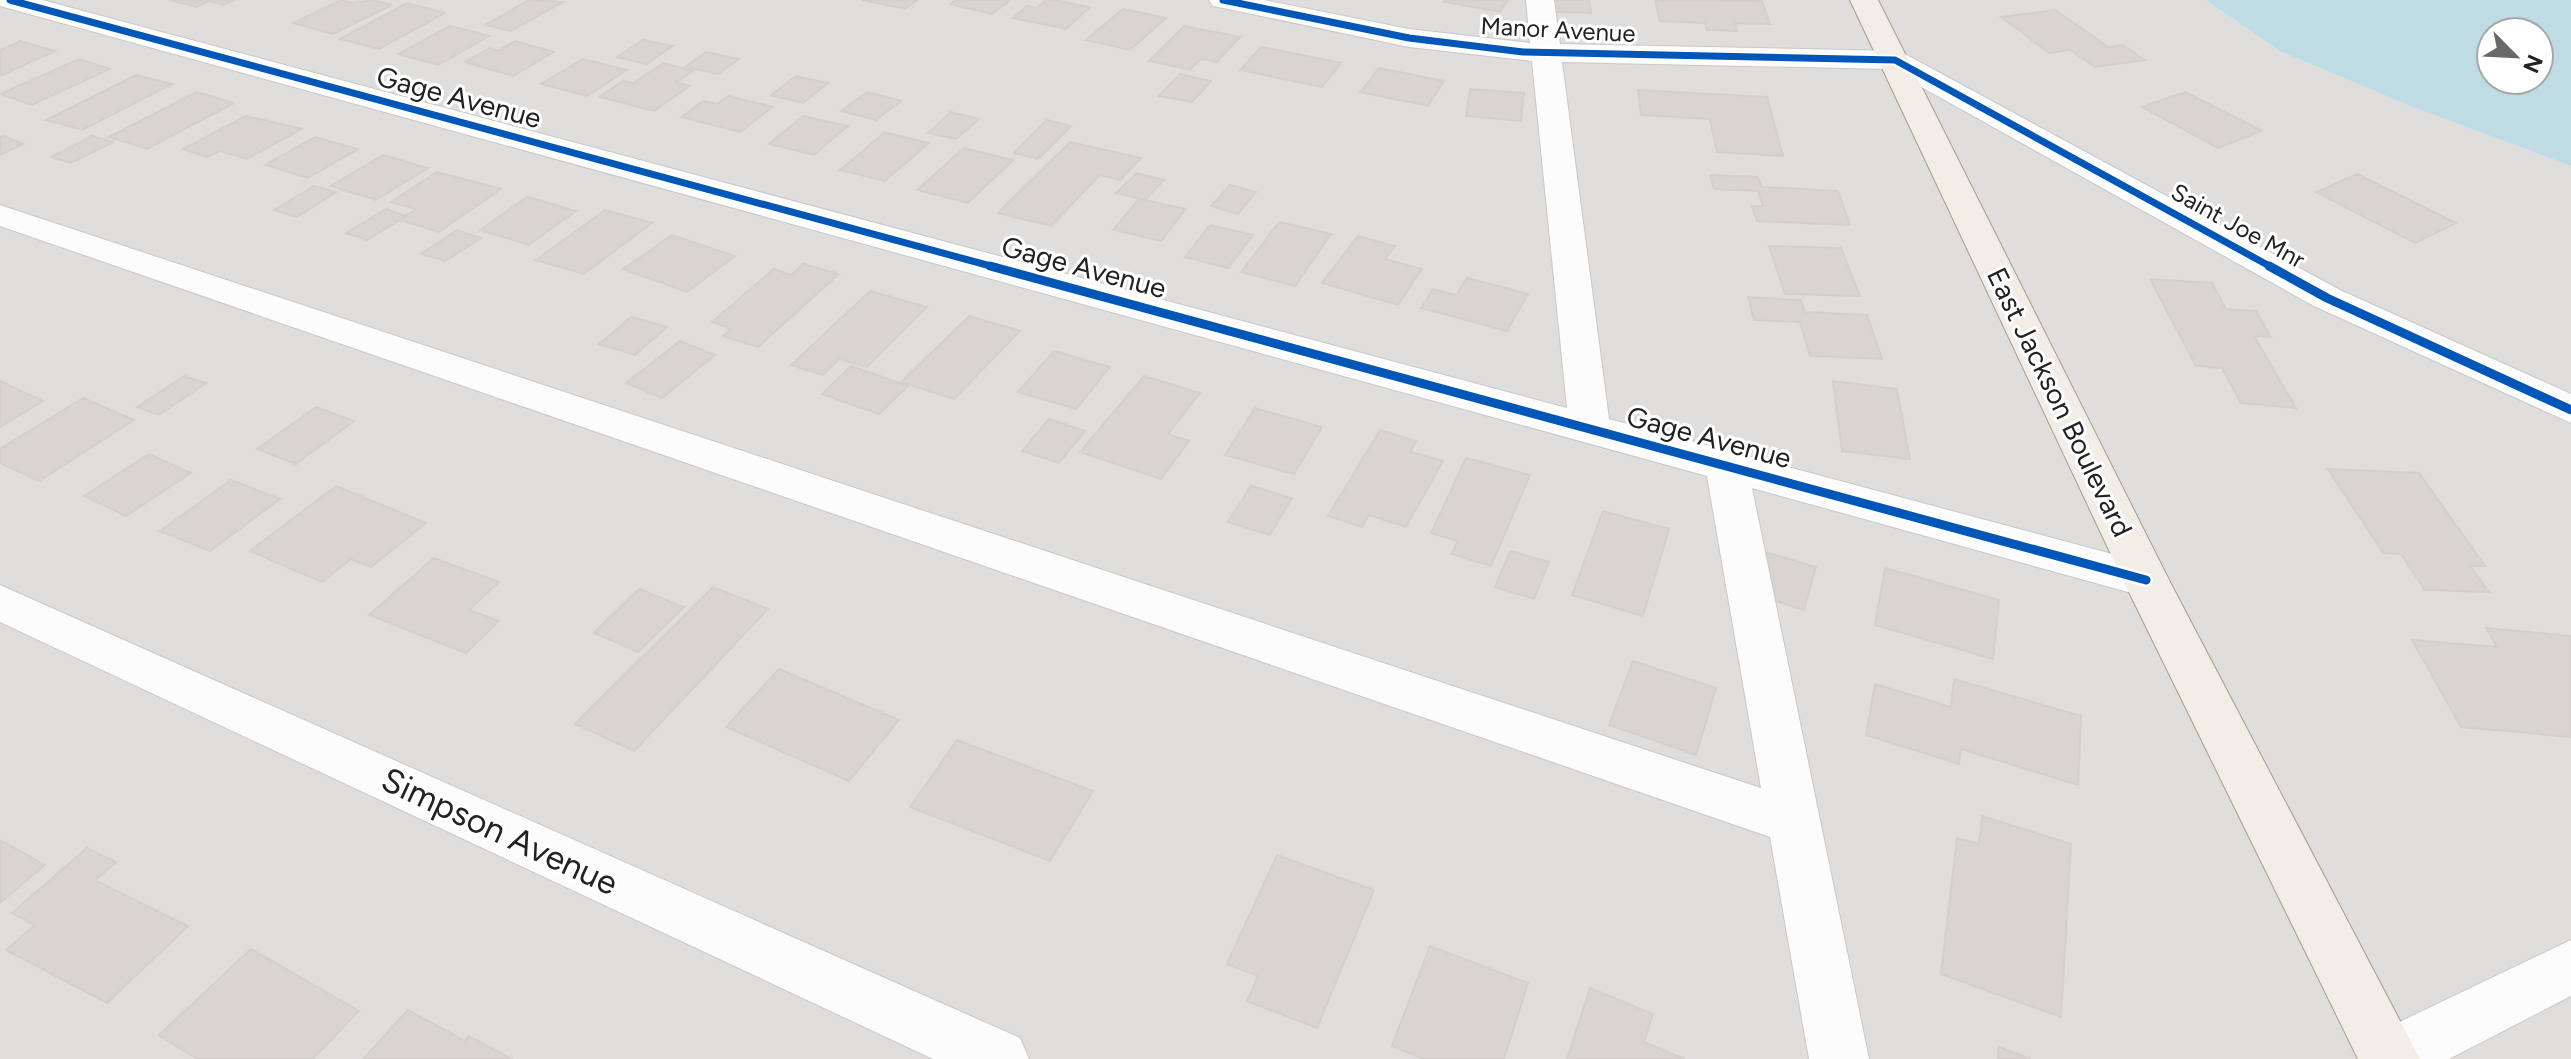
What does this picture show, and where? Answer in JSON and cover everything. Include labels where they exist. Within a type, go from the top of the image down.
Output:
[{"type":"main road","name":"East Jackson Boulevard","points":[[1864,0],[2146,580],[2389,1058]]},
{"type":"street","name":"Manor Avenue","points":[[1223,0],[1409,38],[1547,52],[1895,60]]},
{"type":"street","points":[[1540,0],[1590,429]]},
{"type":"street","name":"Gage Avenue","points":[[21,6],[2146,580]]},
{"type":"street","name":"Saint Joe Mnr","points":[[1895,60],[2327,298],[2571,410]]},
{"type":"street","points":[[0,215],[1794,822]]},
{"type":"street","points":[[1726,466],[1839,1059]]},
{"type":"street","name":"Simpson Avenue","points":[[0,602],[999,1059]]},
{"type":"street","points":[[2389,1058],[2571,967]]},
{"type":"shaded area","points":[[0,0],[2206,0],[2280,51],[2410,106],[2571,166],[2571,1059],[0,1059]]},
{"type":"water","points":[[2206,0],[2571,0],[2571,166],[2410,106],[2280,51]]},
{"type":"building","points":[[169,0],[233,0],[224,5],[209,1],[197,7]]},
{"type":"building","points":[[341,0],[352,3],[374,0],[392,5],[333,34],[293,23]]},
{"type":"building","points":[[529,0],[563,2],[511,31],[485,25]]},
{"type":"building","points":[[862,0],[917,0],[905,9]]},
{"type":"building","points":[[955,0],[1011,0],[992,14],[950,4]]},
{"type":"building","points":[[1046,0],[1090,7],[1066,29],[1013,18],[1027,6],[1037,8]]},
{"type":"building","points":[[1445,0],[1508,0],[1500,12]]},
{"type":"building","points":[[1550,0],[1589,0],[1591,13],[1552,12]]},
{"type":"building","points":[[1655,0],[1762,1],[1770,24],[1735,23],[1737,31],[1707,30],[1705,23],[1660,21]]},
{"type":"building","points":[[407,3],[445,13],[379,49],[340,39]]},
{"type":"building","points":[[1123,9],[1166,18],[1130,50],[1086,40]]},
{"type":"building","points":[[2055,10],[2109,47],[2123,45],[2145,60],[2095,67],[2070,50],[2049,53],[2001,17]]},
{"type":"building","points":[[450,26],[489,36],[438,65],[398,54]]},
{"type":"building","points":[[1184,26],[1240,37],[1217,62],[1201,59],[1190,70],[1149,61]]},
{"type":"building","points":[[643,40],[672,46],[647,64],[617,57]]},
{"type":"building","points":[[20,41],[55,51],[0,76],[0,50]]},
{"type":"building","points":[[515,41],[554,52],[513,76],[465,62],[490,48],[498,51]]},
{"type":"building","points":[[1261,47],[1341,63],[1322,87],[1240,70]]},
{"type":"building","points":[[706,52],[739,59],[718,74],[685,67]]},
{"type":"building","points":[[79,59],[110,69],[32,105],[0,94]]},
{"type":"building","points":[[583,59],[627,70],[587,96],[541,84]]},
{"type":"building","points":[[663,63],[693,71],[676,82],[690,86],[654,111],[599,97],[623,81],[633,83]]},
{"type":"building","points":[[1379,68],[1444,81],[1428,106],[1360,92]]},
{"type":"building","points":[[1180,74],[1211,81],[1192,102],[1159,96]]},
{"type":"building","points":[[136,75],[172,84],[82,130],[46,120]]},
{"type":"building","points":[[796,76],[828,83],[803,103],[771,95]]},
{"type":"building","points":[[1470,89],[1524,93],[1521,121],[1466,116]]},
{"type":"building","points":[[1638,90],[1767,97],[1783,156],[1717,152],[1710,119],[1641,115]]},
{"type":"building","points":[[196,92],[234,103],[147,149],[109,137]]},
{"type":"building","points":[[867,92],[901,101],[876,120],[841,111]]},
{"type":"building","points":[[2185,92],[2262,131],[2218,148],[2142,107]]},
{"type":"building","points":[[728,96],[773,107],[740,132],[681,117],[703,101],[717,104]]},
{"type":"building","points":[[951,112],[979,119],[956,139],[928,133]]},
{"type":"building","points":[[246,116],[302,129],[247,159],[220,151],[207,157],[183,149]]},
{"type":"building","points":[[803,116],[848,126],[814,155],[769,144]]},
{"type":"building","points":[[1047,120],[1071,126],[1038,159],[1014,153]]},
{"type":"building","points":[[885,132],[929,143],[885,181],[840,170]]},
{"type":"building","points":[[92,136],[113,142],[71,163],[51,157]]},
{"type":"building","points":[[0,137],[23,144],[0,155]]},
{"type":"building","points":[[315,137],[358,149],[308,178],[265,165]]},
{"type":"building","points":[[1070,142],[1141,158],[1120,180],[1100,175],[1051,226],[998,213]]},
{"type":"building","points":[[964,148],[1013,160],[968,203],[917,190]]},
{"type":"building","points":[[383,155],[428,168],[376,200],[331,186]]},
{"type":"building","points":[[437,172],[501,189],[439,232],[399,220],[416,209],[391,202]]},
{"type":"building","points":[[1137,173],[1164,180],[1145,200],[1116,193]]},
{"type":"building","points":[[2357,174],[2456,223],[2415,243],[2316,192]]},
{"type":"building","points":[[1710,175],[1758,177],[1762,187],[1838,191],[1850,225],[1757,221],[1752,206],[1763,206],[1758,191],[1714,189]]},
{"type":"building","points":[[1230,185],[1256,192],[1238,214],[1211,206]]},
{"type":"building","points":[[314,186],[336,192],[297,217],[274,210]]},
{"type":"building","points":[[527,197],[576,211],[529,245],[480,230]]},
{"type":"building","points":[[1139,199],[1186,209],[1161,241],[1113,230]]},
{"type":"building","points":[[386,209],[406,216],[367,240],[346,233]]},
{"type":"building","points":[[605,210],[652,223],[584,274],[536,260]]},
{"type":"building","points":[[1279,222],[1331,234],[1295,286],[1241,272]]},
{"type":"building","points":[[1210,225],[1253,235],[1228,268],[1185,257]]},
{"type":"building","points":[[457,230],[481,238],[445,261],[421,254]]},
{"type":"building","points":[[672,235],[735,256],[687,292],[623,269]]},
{"type":"building","points":[[1358,236],[1395,246],[1385,259],[1422,269],[1398,305],[1322,283]]},
{"type":"building","points":[[1769,246],[1841,248],[1860,296],[1785,294]]},
{"type":"building","points":[[803,264],[839,274],[758,347],[723,336],[731,329],[712,322],[774,269],[791,275]]},
{"type":"building","points":[[1467,278],[1528,294],[1507,331],[1421,308],[1433,289],[1456,295]]},
{"type":"building","points":[[2150,279],[2212,283],[2226,309],[2256,311],[2271,337],[2254,336],[2296,408],[2241,403],[2222,368],[2196,366]]},
{"type":"building","points":[[870,291],[927,307],[867,367],[839,359],[823,375],[791,365]]},
{"type":"building","points":[[1748,297],[1801,300],[1805,312],[1867,315],[1882,359],[1810,356],[1800,322],[1754,320]]},
{"type":"building","points":[[969,316],[1020,331],[954,399],[901,382]]},
{"type":"building","points":[[631,317],[667,327],[635,355],[599,344]]},
{"type":"building","points":[[680,341],[715,355],[662,398],[626,383]]},
{"type":"building","points":[[1054,351],[1110,367],[1076,409],[1018,392]]},
{"type":"building","points":[[851,366],[908,386],[879,414],[822,394]]},
{"type":"building","points":[[184,376],[206,383],[159,415],[137,407]]},
{"type":"building","points":[[1144,376],[1200,393],[1168,434],[1189,441],[1161,479],[1080,452]]},
{"type":"building","points":[[0,381],[43,401],[0,427]]},
{"type":"building","points":[[1833,381],[1897,389],[1910,459],[1842,451]]},
{"type":"building","points":[[83,398],[134,420],[39,481],[0,463],[0,449]]},
{"type":"building","points":[[316,407],[354,421],[296,464],[257,449]]},
{"type":"building","points":[[1255,408],[1322,427],[1294,474],[1225,455]]},
{"type":"building","points":[[1049,419],[1085,431],[1059,463],[1022,451]]},
{"type":"building","points":[[1380,430],[1416,441],[1410,452],[1443,461],[1406,527],[1369,515],[1362,527],[1328,516]]},
{"type":"building","points":[[149,454],[191,473],[126,516],[84,496]]},
{"type":"building","points":[[1466,458],[1530,475],[1491,566],[1452,554],[1458,541],[1431,533]]},
{"type":"building","points":[[2328,469],[2419,473],[2485,566],[2470,566],[2489,592],[2425,590],[2401,554],[2383,553]]},
{"type":"building","points":[[231,480],[280,499],[210,551],[160,531]]},
{"type":"building","points":[[336,486],[426,523],[371,567],[351,559],[322,582],[250,551]]},
{"type":"building","points":[[1251,486],[1292,498],[1270,535],[1228,522]]},
{"type":"building","points":[[1603,511],[1669,529],[1643,616],[1572,595]]},
{"type":"building","points":[[1758,550],[1816,567],[1804,610],[1745,591]]},
{"type":"building","points":[[1510,551],[1549,562],[1534,599],[1495,587]]},
{"type":"building","points":[[434,558],[499,582],[469,610],[499,621],[466,653],[369,615]]},
{"type":"building","points":[[1885,568],[1999,600],[1993,659],[1875,625]]},
{"type":"building","points":[[713,587],[768,609],[634,751],[575,724]]},
{"type":"building","points":[[639,589],[684,607],[638,652],[594,633]]},
{"type":"building","points":[[2486,628],[2571,636],[2571,737],[2461,727],[2412,640],[2497,647]]},
{"type":"building","points":[[1633,661],[1716,688],[1696,755],[1609,725]]},
{"type":"building","points":[[779,669],[899,720],[849,781],[726,727]]},
{"type":"building","points":[[1954,679],[2081,716],[2078,785],[1961,749],[1959,764],[1866,735],[1875,684],[1951,707]]},
{"type":"building","points":[[957,740],[1093,791],[1050,861],[910,807]]},
{"type":"building","points":[[1982,816],[2071,844],[2061,1017],[1941,974],[1957,838],[1979,844]]},
{"type":"building","points":[[0,840],[45,865],[0,903]]},
{"type":"building","points":[[87,848],[116,862],[95,880],[188,926],[107,1003],[6,950],[35,925],[12,913]]},
{"type":"building","points":[[1277,855],[1374,890],[1317,1028],[1247,1001],[1258,976],[1227,964]]},
{"type":"building","points":[[1430,946],[1528,983],[1504,1059],[1423,1059],[1392,1046]]},
{"type":"building","points":[[251,949],[359,1011],[313,1059],[197,1059],[159,1035]]},
{"type":"building","points":[[1590,988],[1653,1014],[1644,1042],[1685,1059],[1567,1059]]},
{"type":"building","points":[[408,1010],[465,1041],[469,1036],[512,1059],[363,1059]]},
{"type":"building","points":[[1999,1047],[2031,1059],[1998,1059]]},
{"type":"cycle path","points":[[10,0],[2146,580]]},
{"type":"cycle path","points":[[1223,0],[1409,38],[1523,52],[1895,60],[2327,298],[2571,410]]}]
